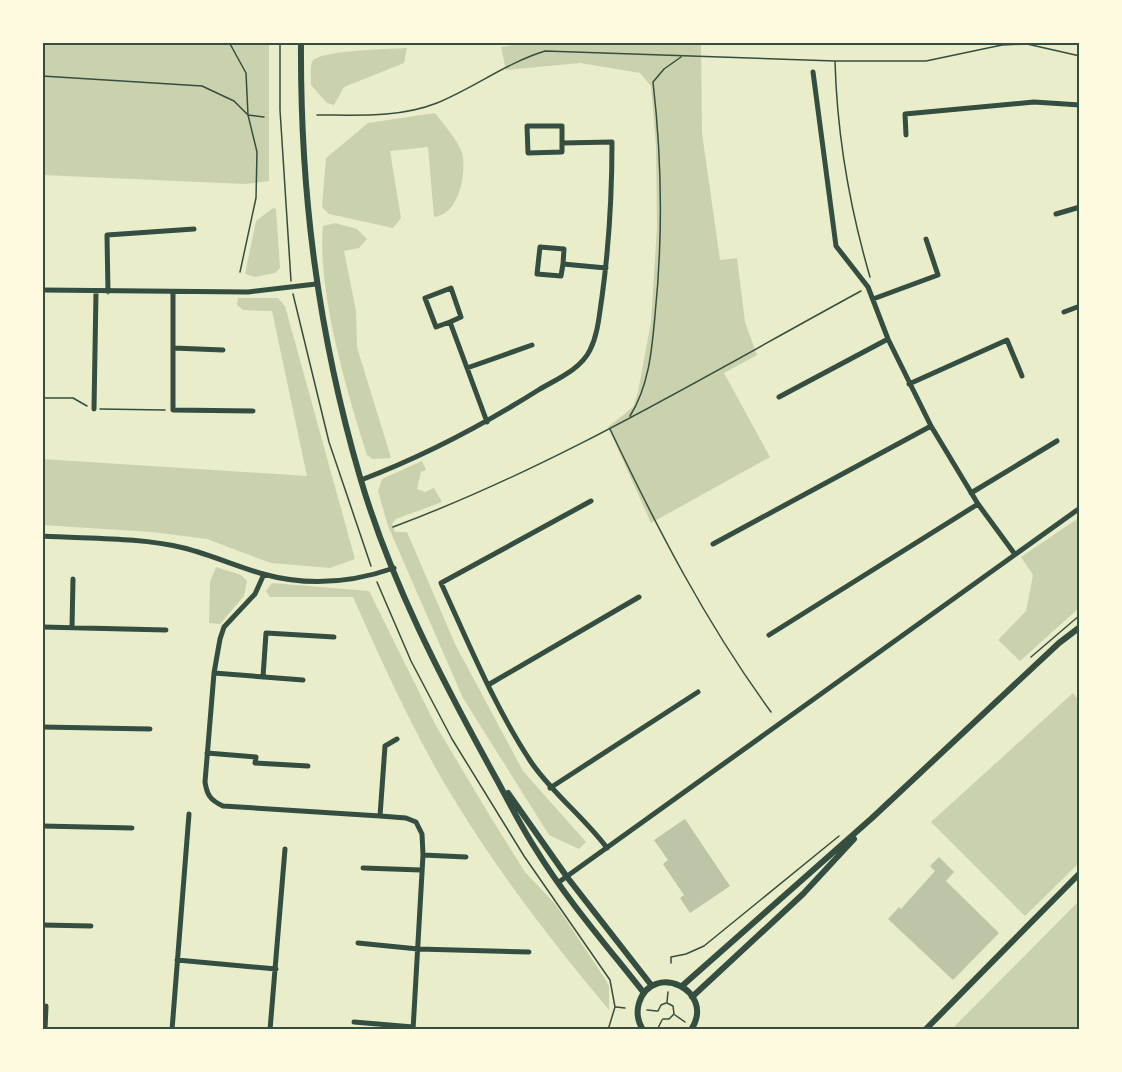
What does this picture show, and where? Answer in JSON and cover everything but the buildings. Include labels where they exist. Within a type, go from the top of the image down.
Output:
[{"type":"street","points":[[306,42],[301,42],[300,127],[316,284],[329,359],[361,480],[394,568],[432,657],[535,849],[644,993]]},
{"type":"street","points":[[813,72],[836,246],[868,287],[888,339],[931,426],[978,504],[1014,553]]},
{"type":"street","points":[[906,135],[905,114],[1034,102],[1080,105]]},
{"type":"street","points":[[527,126],[562,126],[562,143],[562,152],[528,153],[527,126]]},
{"type":"street","points":[[361,480],[403,464],[487,422],[574,368],[586,357],[597,335],[606,268],[612,194],[612,142],[562,143]]},
{"type":"street","points":[[1056,214],[1080,207]]},
{"type":"street","points":[[108,292],[107,235],[194,229]]},
{"type":"street","points":[[873,299],[938,274],[926,239]]},
{"type":"street","points":[[540,247],[564,249],[562,264],[561,276],[537,274],[540,247]]},
{"type":"street","points":[[562,264],[606,268]]},
{"type":"street","points":[[42,290],[248,292],[316,284]]},
{"type":"street","points":[[451,288],[461,317],[450,321],[436,327],[425,298],[451,288]]},
{"type":"street","points":[[94,409],[96,292]]},
{"type":"street","points":[[173,292],[173,410],[253,411]]},
{"type":"street","points":[[1064,312],[1080,306]]},
{"type":"street","points":[[450,321],[487,422]]},
{"type":"street","points":[[779,397],[888,339]]},
{"type":"street","points":[[909,384],[1007,340],[1022,376]]},
{"type":"street","points":[[467,368],[532,345]]},
{"type":"street","points":[[173,348],[223,350]]},
{"type":"street","points":[[713,544],[931,426]]},
{"type":"street","points":[[971,493],[1057,441]]},
{"type":"street","points":[[591,501],[441,583],[511,729],[550,788],[607,848]]},
{"type":"street","points":[[769,635],[978,504]]},
{"type":"street","points":[[559,882],[1014,553],[1080,508]]},
{"type":"street","points":[[42,536],[141,541],[184,548],[264,574],[323,582],[373,575],[394,568]]},
{"type":"street","points":[[264,574],[255,594],[224,627],[214,673],[207,753],[207,793],[211,801],[223,806],[406,818],[416,822],[422,834],[423,855],[413,1028],[354,1022]]},
{"type":"street","points":[[72,627],[73,579]]},
{"type":"street","points":[[488,685],[639,597]]},
{"type":"street","points":[[42,627],[166,630]]},
{"type":"street","points":[[682,986],[872,818],[1052,650],[1080,627]]},
{"type":"street","points":[[263,677],[266,633],[334,637]]},
{"type":"street","points":[[214,673],[303,680]]},
{"type":"street","points":[[550,788],[698,692]]},
{"type":"street","points":[[42,727],[150,729]]},
{"type":"street","points":[[380,816],[385,746],[397,739]]},
{"type":"street","points":[[207,753],[256,757],[255,763],[308,766]]},
{"type":"street","points":[[491,768],[567,877],[652,986]]},
{"type":"street","points":[[172,1030],[189,814]]},
{"type":"street","points":[[692,997],[802,894],[872,818]]},
{"type":"street","points":[[42,826],[132,828]]},
{"type":"street","points":[[270,1030],[285,849]]},
{"type":"street","points":[[423,855],[466,857]]},
{"type":"street","points":[[363,868],[421,870]]},
{"type":"street","points":[[925,1030],[1080,873]]},
{"type":"street","points":[[42,925],[91,926]]},
{"type":"street","points":[[358,943],[418,949],[530,952]]},
{"type":"street","points":[[177,960],[276,969]]},
{"type":"street","points":[[640,1029],[637,1009],[644,993],[652,986],[669,982],[682,986],[692,997],[697,1014],[691,1030]]},
{"type":"street","points":[[45,1030],[46,1006]]},
{"type":"path","points":[[229,42],[246,73],[248,115],[255,136],[258,178],[253,220],[240,272]]},
{"type":"path","points":[[280,42],[280,111],[291,288],[329,442],[373,575],[411,661],[452,739],[524,856],[610,980],[615,1007],[608,1030]]},
{"type":"path","points":[[317,116],[381,114],[414,110],[439,102],[522,58],[545,51],[570,50],[835,61],[926,61],[1002,45],[1028,44],[1080,56]]},
{"type":"path","points":[[628,418],[642,394],[652,348],[659,277],[662,178],[653,82],[664,69],[681,56]]},
{"type":"path","points":[[393,527],[447,507],[609,428],[868,287],[871,283],[852,215],[844,172],[836,106],[835,61]]},
{"type":"path","points":[[42,76],[202,86],[220,93],[248,115],[264,117]]},
{"type":"path","points":[[42,398],[73,398],[94,409],[173,410]]},
{"type":"path","points":[[609,428],[679,569],[735,662],[771,712]]},
{"type":"path","points":[[1031,658],[1080,615]]},
{"type":"path","points":[[670,963],[671,957],[686,954],[704,946],[840,835]]},
{"type":"path","points":[[667,1003],[668,990]]},
{"type":"path","points":[[658,1011],[661,1005],[667,1003]]},
{"type":"path","points":[[663,1019],[669,1019],[674,1014],[674,1008],[667,1003]]},
{"type":"path","points":[[615,1007],[625,1008]]},
{"type":"path","points":[[644,1010],[658,1011]]},
{"type":"path","points":[[658,1011],[663,1019]]},
{"type":"path","points":[[674,1014],[686,1022]]},
{"type":"path","points":[[657,1030],[663,1019]]},
{"type":"green space","points":[[42,42],[269,42],[269,181],[245,184],[42,175]]},
{"type":"green space","points":[[532,42],[701,42],[702,133],[720,260],[737,258],[745,322],[757,355],[724,373],[770,457],[651,523],[608,427],[633,407],[651,322],[657,227],[656,146],[651,86],[640,73],[580,63],[506,70],[501,47]]},
{"type":"green space","points":[[407,48],[404,63],[344,87],[334,105],[327,103],[311,85],[311,64],[317,58],[340,53]]},
{"type":"green space","points":[[435,113],[462,153],[462,182],[450,209],[434,217],[428,147],[390,151],[401,218],[393,228],[329,214],[322,207],[326,158],[368,123]]},
{"type":"green space","points":[[273,208],[276,209],[280,268],[275,273],[255,277],[245,274],[256,221]]},
{"type":"green space","points":[[335,223],[357,229],[367,239],[359,248],[344,251],[356,311],[357,347],[391,458],[372,459],[367,455],[335,341],[322,252],[323,226]]},
{"type":"green space","points":[[238,298],[278,298],[285,306],[355,559],[330,568],[271,563],[207,539],[152,532],[42,525],[42,459],[307,476],[272,311],[243,310],[237,305]]},
{"type":"green space","points":[[422,461],[426,470],[421,472],[417,489],[425,492],[434,488],[442,502],[396,519],[392,524],[395,532],[407,532],[455,644],[523,771],[586,842],[579,849],[549,835],[463,698],[388,526],[378,491],[382,479]]},
{"type":"green space","points":[[1080,517],[1080,607],[1020,661],[998,640],[1026,611],[1033,575],[1021,557]]},
{"type":"green space","points":[[216,567],[241,575],[247,581],[244,596],[220,624],[209,623],[210,582]]},
{"type":"green space","points":[[272,583],[369,591],[435,724],[493,821],[525,872],[556,905],[604,977],[609,986],[609,1010],[521,899],[461,811],[407,713],[353,597],[270,597],[266,591]]},
{"type":"green space","points":[[1073,693],[1080,702],[1080,862],[1025,916],[931,822]]},
{"type":"green space","points":[[1080,900],[1080,1030],[951,1030]]}]
